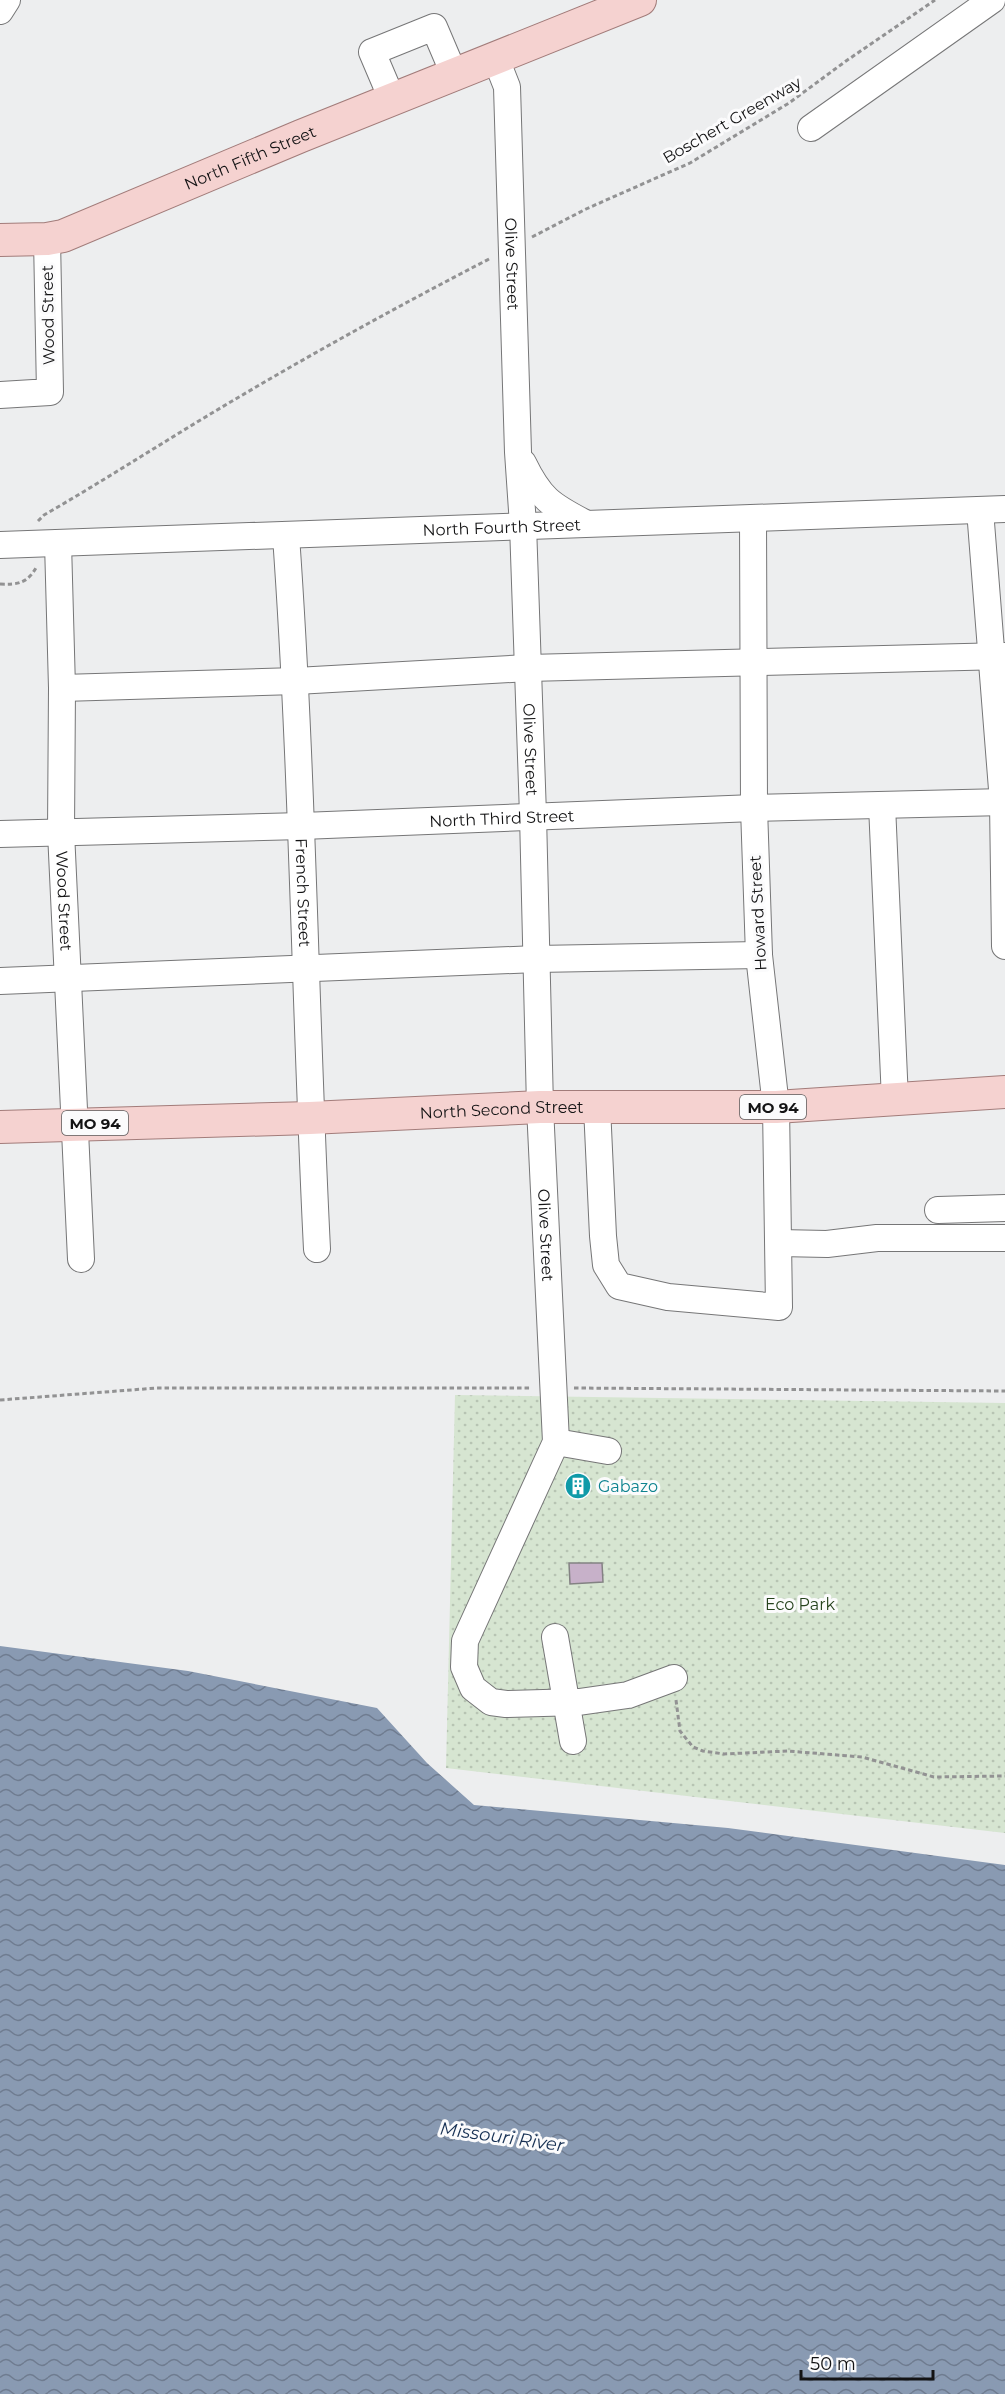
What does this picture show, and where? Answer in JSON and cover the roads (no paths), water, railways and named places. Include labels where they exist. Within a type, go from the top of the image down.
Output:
[{"type":"main road","name":"North Fifth Street","points":[[0,240],[47,239],[63,236],[392,99],[640,0]]},
{"type":"main road","name":"North Second Street","points":[[0,1127],[310,1118],[540,1107],[776,1107],[1005,1092]]},
{"type":"street","points":[[0,12],[7,0]]},
{"type":"street","points":[[811,128],[992,0]]},
{"type":"street","points":[[392,99],[372,52],[434,27],[454,74]]},
{"type":"street","name":"Olive Street","points":[[496,59],[507,87],[518,452],[523,525],[533,816],[540,1107],[556,1442]]},
{"type":"street","name":"Wood Street","points":[[0,394],[50,392],[47,239]]},
{"type":"street","points":[[518,452],[535,486],[546,500],[585,523]]},
{"type":"street","name":"North Fourth Street","points":[[0,545],[1005,509]]},
{"type":"street","points":[[980,510],[998,656],[1004,802],[1005,946]]},
{"type":"street","name":"Howard Street","points":[[597,1107],[606,1265],[619,1286],[668,1297],[779,1307],[776,1107],[759,955],[754,808],[753,518]]},
{"type":"street","name":"French Street","points":[[286,536],[296,681],[310,1118],[317,1249]]},
{"type":"street","name":"Wood Street","points":[[58,543],[62,688],[61,832],[70,978],[81,1258]]},
{"type":"street","points":[[62,688],[296,681],[528,668],[998,656]]},
{"type":"street","name":"North Third Street","points":[[0,834],[302,826],[754,808],[1004,802]]},
{"type":"street","points":[[882,805],[895,1100]]},
{"type":"street","points":[[0,981],[536,959],[759,955]]},
{"type":"street","points":[[938,1210],[1005,1208]]},
{"type":"street","points":[[778,1243],[826,1244],[877,1238],[1005,1238]]},
{"type":"street","points":[[608,1451],[556,1442],[465,1641],[464,1667],[473,1688],[491,1702],[506,1704],[567,1702],[628,1695],[674,1677]]},
{"type":"street","points":[[555,1637],[573,1741]]},
{"type":"water","name":"Missouri River","points":[[0,1646],[188,1671],[377,1708],[427,1763],[474,1805],[728,1828],[1005,1865],[1005,2394],[0,2394]]},
{"type":"place","name":"Gabazo","points":[[578,1486]]},
{"type":"park label","name":"Eco Park","points":[[800,1604]]}]
